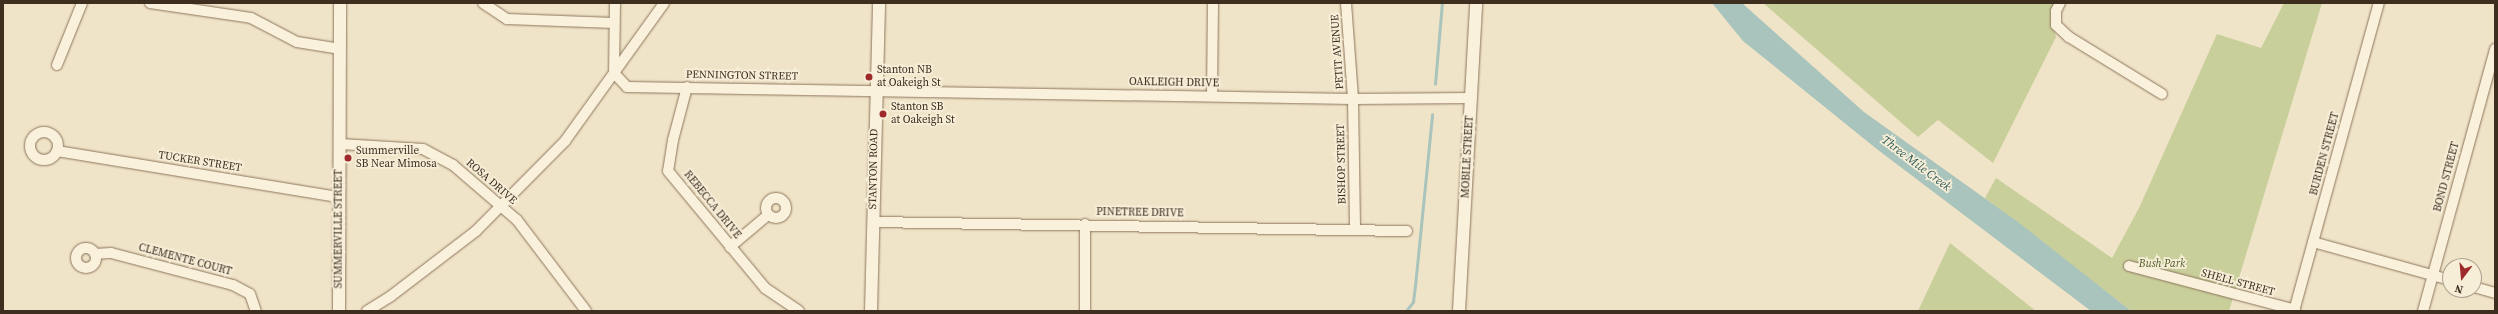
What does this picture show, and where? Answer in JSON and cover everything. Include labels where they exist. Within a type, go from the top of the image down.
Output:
[{"type":"street","points":[[57,65],[82,3]]},
{"type":"street","points":[[150,3],[251,18],[297,42],[340,49]]},
{"type":"street","name":"SUMMERVILLE STREET","points":[[339,311],[340,3]]},
{"type":"street","points":[[483,3],[507,19],[614,23]]},
{"type":"street","points":[[614,73],[615,3]]},
{"type":"street","points":[[367,311],[390,296],[476,231],[565,141],[664,3]]},
{"type":"street","name":"STANTON ROAD","points":[[871,311],[879,3]]},
{"type":"street","points":[[1212,96],[1213,3]]},
{"type":"street","name":"PETIT AVENUE","points":[[1346,3],[1353,99]]},
{"type":"street","name":"MOBILE STREET","points":[[1459,311],[1476,3]]},
{"type":"street","points":[[2060,3],[2056,11],[2056,25],[2069,37],[2162,94]]},
{"type":"street","name":"BURDEN STREET","points":[[2295,311],[2379,3]]},
{"type":"street","name":"BOND STREET","points":[[2423,311],[2495,49]]},
{"type":"street","name":"PENNINGTON STREET","points":[[614,73],[627,87],[876,90]]},
{"type":"street","name":"REBECCA DRIVE","points":[[687,87],[673,140],[668,171],[730,247],[766,288],[799,311]]},
{"type":"street","name":"OAKLEIGH DRIVE","points":[[876,90],[1353,99],[1471,98]]},
{"type":"street","name":"BISHOP STREET","points":[[1353,99],[1355,228]]},
{"type":"street","name":"ROSA DRIVE","points":[[340,144],[423,149],[453,165],[517,220],[586,311]]},
{"type":"street","name":"TUCKER STREET","points":[[57,151],[339,197]]},
{"type":"street","points":[[730,247],[768,215]]},
{"type":"street","name":"PINETREE DRIVE","points":[[873,222],[1355,228],[1408,231]]},
{"type":"street","points":[[1085,224],[1085,311]]},
{"type":"street","points":[[2313,242],[2442,278]]},
{"type":"street","name":"CLEMENTE COURT","points":[[95,254],[111,253],[233,285],[250,294],[256,311]]},
{"type":"street","name":"SHELL STREET","points":[[2129,266],[2295,311]]},
{"type":"street","points":[[2482,289],[2495,293]]},
{"type":"green space","points":[[1763,3],[2055,3],[2051,16],[2056,37],[1993,163],[1938,120],[1918,137]]},
{"type":"green space","name":"Bush Park","points":[[2284,3],[2322,3],[2229,311],[2131,311],[1985,198],[1996,178],[2112,258],[2139,208],[2217,34],[2261,48]]},
{"type":"green space","points":[[1950,243],[2036,311],[1918,311]]},
{"type":"water","name":"Three Mile Creek","points":[[1712,3],[1742,3],[1864,112],[2018,222],[2131,311],[2091,311],[1878,150],[1743,41]]},
{"type":"waterway","points":[[1435,84],[1442,3]]},
{"type":"waterway","points":[[1406,311],[1413,302],[1432,115]]},
{"type":"place","name":"Stanton NB at Oakeigh St","points":[[869,77]]},
{"type":"place","name":"Stanton SB at Oakeigh St","points":[[883,114]]},
{"type":"place","name":"Summerville SB Near Mimosa","points":[[348,158]]}]
